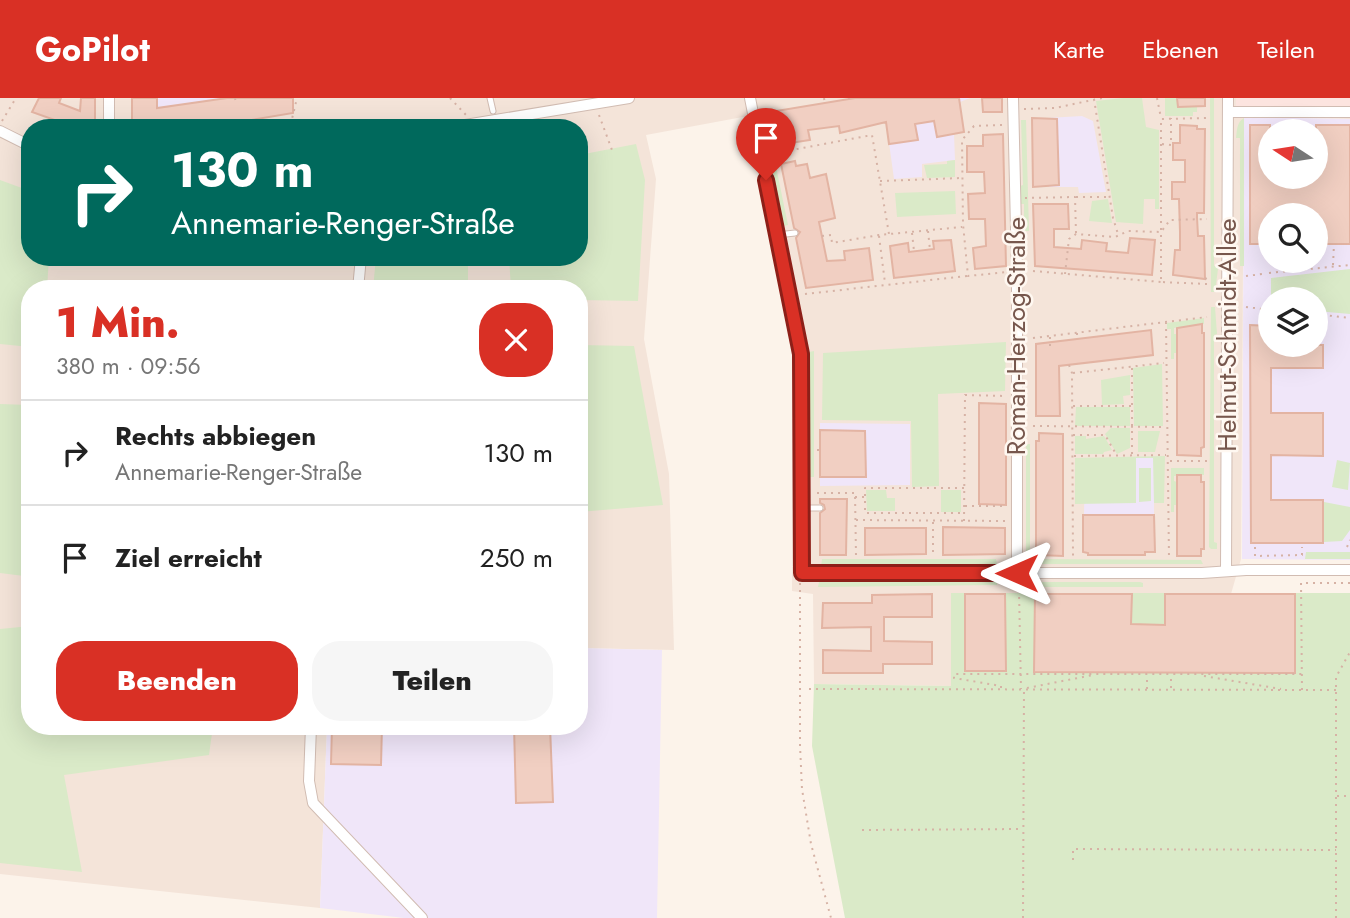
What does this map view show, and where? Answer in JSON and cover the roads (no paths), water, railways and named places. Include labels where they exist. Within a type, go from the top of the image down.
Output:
[{"type":"street","points":[[109,98],[109,119]]},
{"type":"street","points":[[499,119],[629,98]]},
{"type":"street","points":[[750,98],[801,354],[802,573],[1202,573],[1350,570]]},
{"type":"street","name":"Helmut-Schmidt-Allee","points":[[1226,571],[1228,98]]},
{"type":"street","name":"Roman-Herzog-Straße","points":[[1013,104],[1016,198],[1017,573]]},
{"type":"street","points":[[1228,112],[1350,112]]},
{"type":"street","points":[[0,131],[21,141]]},
{"type":"street","points":[[311,735],[309,781],[313,803],[422,918]]},
{"type":"lane","points":[[491,98],[493,111]]},
{"type":"lane","points":[[777,235],[795,233]]},
{"type":"lane","points":[[802,508],[820,508]]}]
